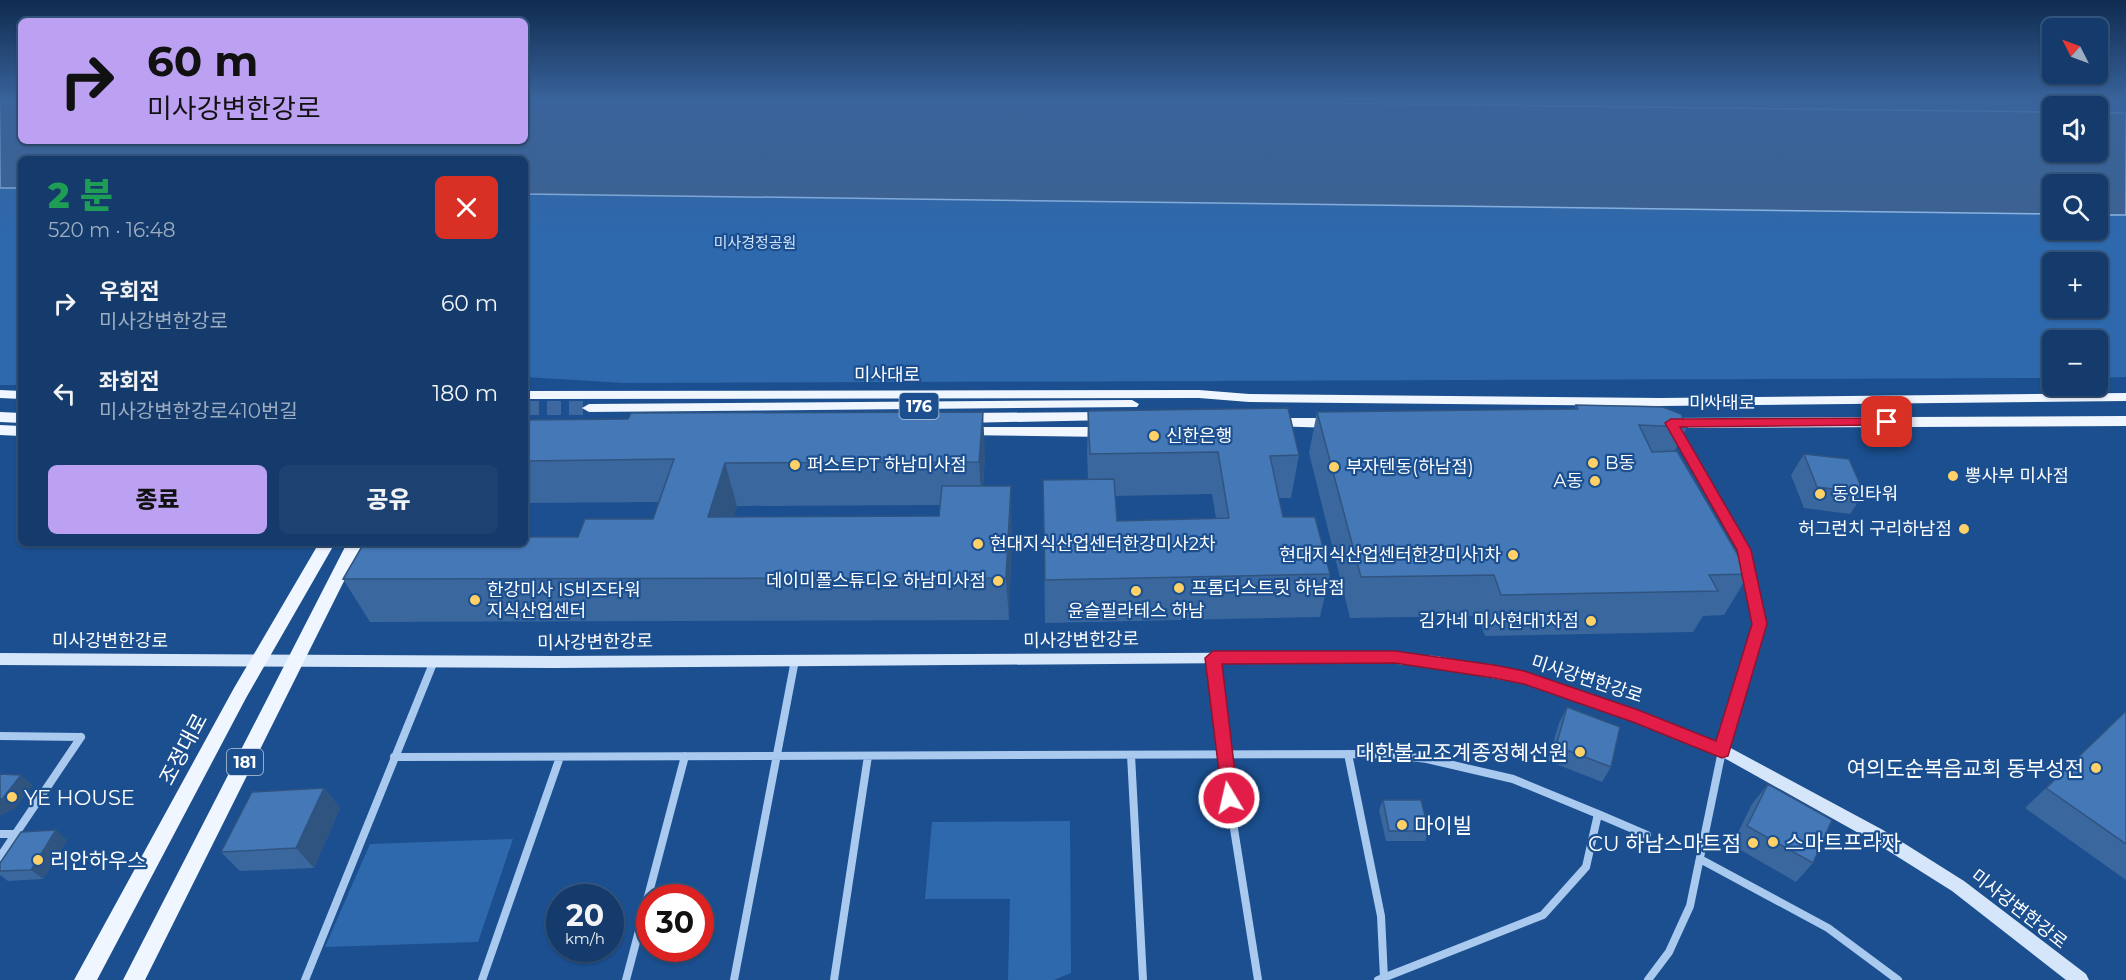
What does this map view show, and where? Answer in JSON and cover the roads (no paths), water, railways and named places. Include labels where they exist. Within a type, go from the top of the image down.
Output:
[{"type":"main road","points":[[0,394],[18,395]]},
{"type":"main road","name":"미사대로","points":[[528,395],[1199,394],[1249,398],[1660,402],[2126,397]]},
{"type":"main road","name":"미사대로","points":[[1145,417],[589,415],[1193,404],[1249,398]]},
{"type":"main road","points":[[0,404],[18,404]]},
{"type":"main road","points":[[0,417],[18,418]]},
{"type":"main road","name":"미사대로","points":[[1650,423],[2126,422]]},
{"type":"main road","points":[[1258,423],[1351,423]]},
{"type":"main road","points":[[0,430],[18,431]]},
{"type":"main road","points":[[952,432],[1124,432]]},
{"type":"main road","name":"조정대로","points":[[85,980],[259,661],[325,546]]},
{"type":"main road","name":"181","points":[[134,980],[353,546]]},
{"type":"street","points":[[1648,980],[1669,952],[1690,906],[1730,717],[1760,624],[1744,550],[1671,423]]},
{"type":"street","name":"미사강변한강로","points":[[0,659],[527,662],[1395,657],[1494,671],[1524,678],[1638,717],[1722,750],[1877,835],[1958,886],[2080,980]]},
{"type":"street","points":[[1213,658],[1222,753],[1258,980]]},
{"type":"street","points":[[305,980],[435,660]]},
{"type":"street","points":[[734,980],[796,660]]},
{"type":"street","points":[[0,736],[81,737],[0,857]]},
{"type":"street","points":[[1348,754],[1381,916],[1381,979],[1543,915],[1586,867],[1598,814]]},
{"type":"street","points":[[394,757],[1385,754],[1427,759],[1513,779],[1647,835]]},
{"type":"street","points":[[1131,755],[1143,980]]},
{"type":"street","points":[[626,980],[685,756]]},
{"type":"street","points":[[834,980],[868,756]]},
{"type":"street","points":[[482,980],[560,757]]},
{"type":"street","points":[[0,834],[16,834]]},
{"type":"street","points":[[1700,859],[1798,909],[1877,962],[1898,980]]},
{"type":"tunnel","points":[[528,408],[589,408]]},
{"type":"place","name":"신한은행","points":[[1154,436]]},
{"type":"place","name":"B동","points":[[1593,463]]},
{"type":"place","name":"퍼스트PT 하남미사점","points":[[795,465]]},
{"type":"place","name":"부자텐동(하남점)","points":[[1334,467]]},
{"type":"place","name":"뽕사부 미사점","points":[[1953,476]]},
{"type":"place","name":"A동","points":[[1595,481]]},
{"type":"place","name":"동인타워","points":[[1820,494]]},
{"type":"place","name":"허그런치 구리하남점","points":[[1964,529]]},
{"type":"place","name":"현대지식산업센터한강미사2차","points":[[978,544]]},
{"type":"place","name":"현대지식산업센터한강미사1차","points":[[1513,555]]},
{"type":"place","name":"데이미폴스튜디오 하남미사점","points":[[998,581]]},
{"type":"place","name":"프롬더스트릿 하남점","points":[[1179,588]]},
{"type":"place","name":"윤슬필라테스 하남","points":[[1136,591]]},
{"type":"place","name":"한강미사 IS비즈타워 지식산업센터","points":[[475,600]]},
{"type":"place","name":"김가네 미사현대1차점","points":[[1591,621]]},
{"type":"place","name":"대한불교조계종정혜선원","points":[[1580,752]]},
{"type":"place","name":"여의도순복음교회 동부성전","points":[[2096,768]]},
{"type":"place","name":"YE HOUSE","points":[[12,797]]},
{"type":"place","name":"마이빌","points":[[1402,825]]},
{"type":"place","name":"스마트프라자","points":[[1773,842]]},
{"type":"place","name":"CU 하남스마트점","points":[[1753,843]]},
{"type":"place","name":"리안하우스","points":[[38,860]]},
{"type":"park label","name":"미사경정공원","points":[[755,242]]}]
